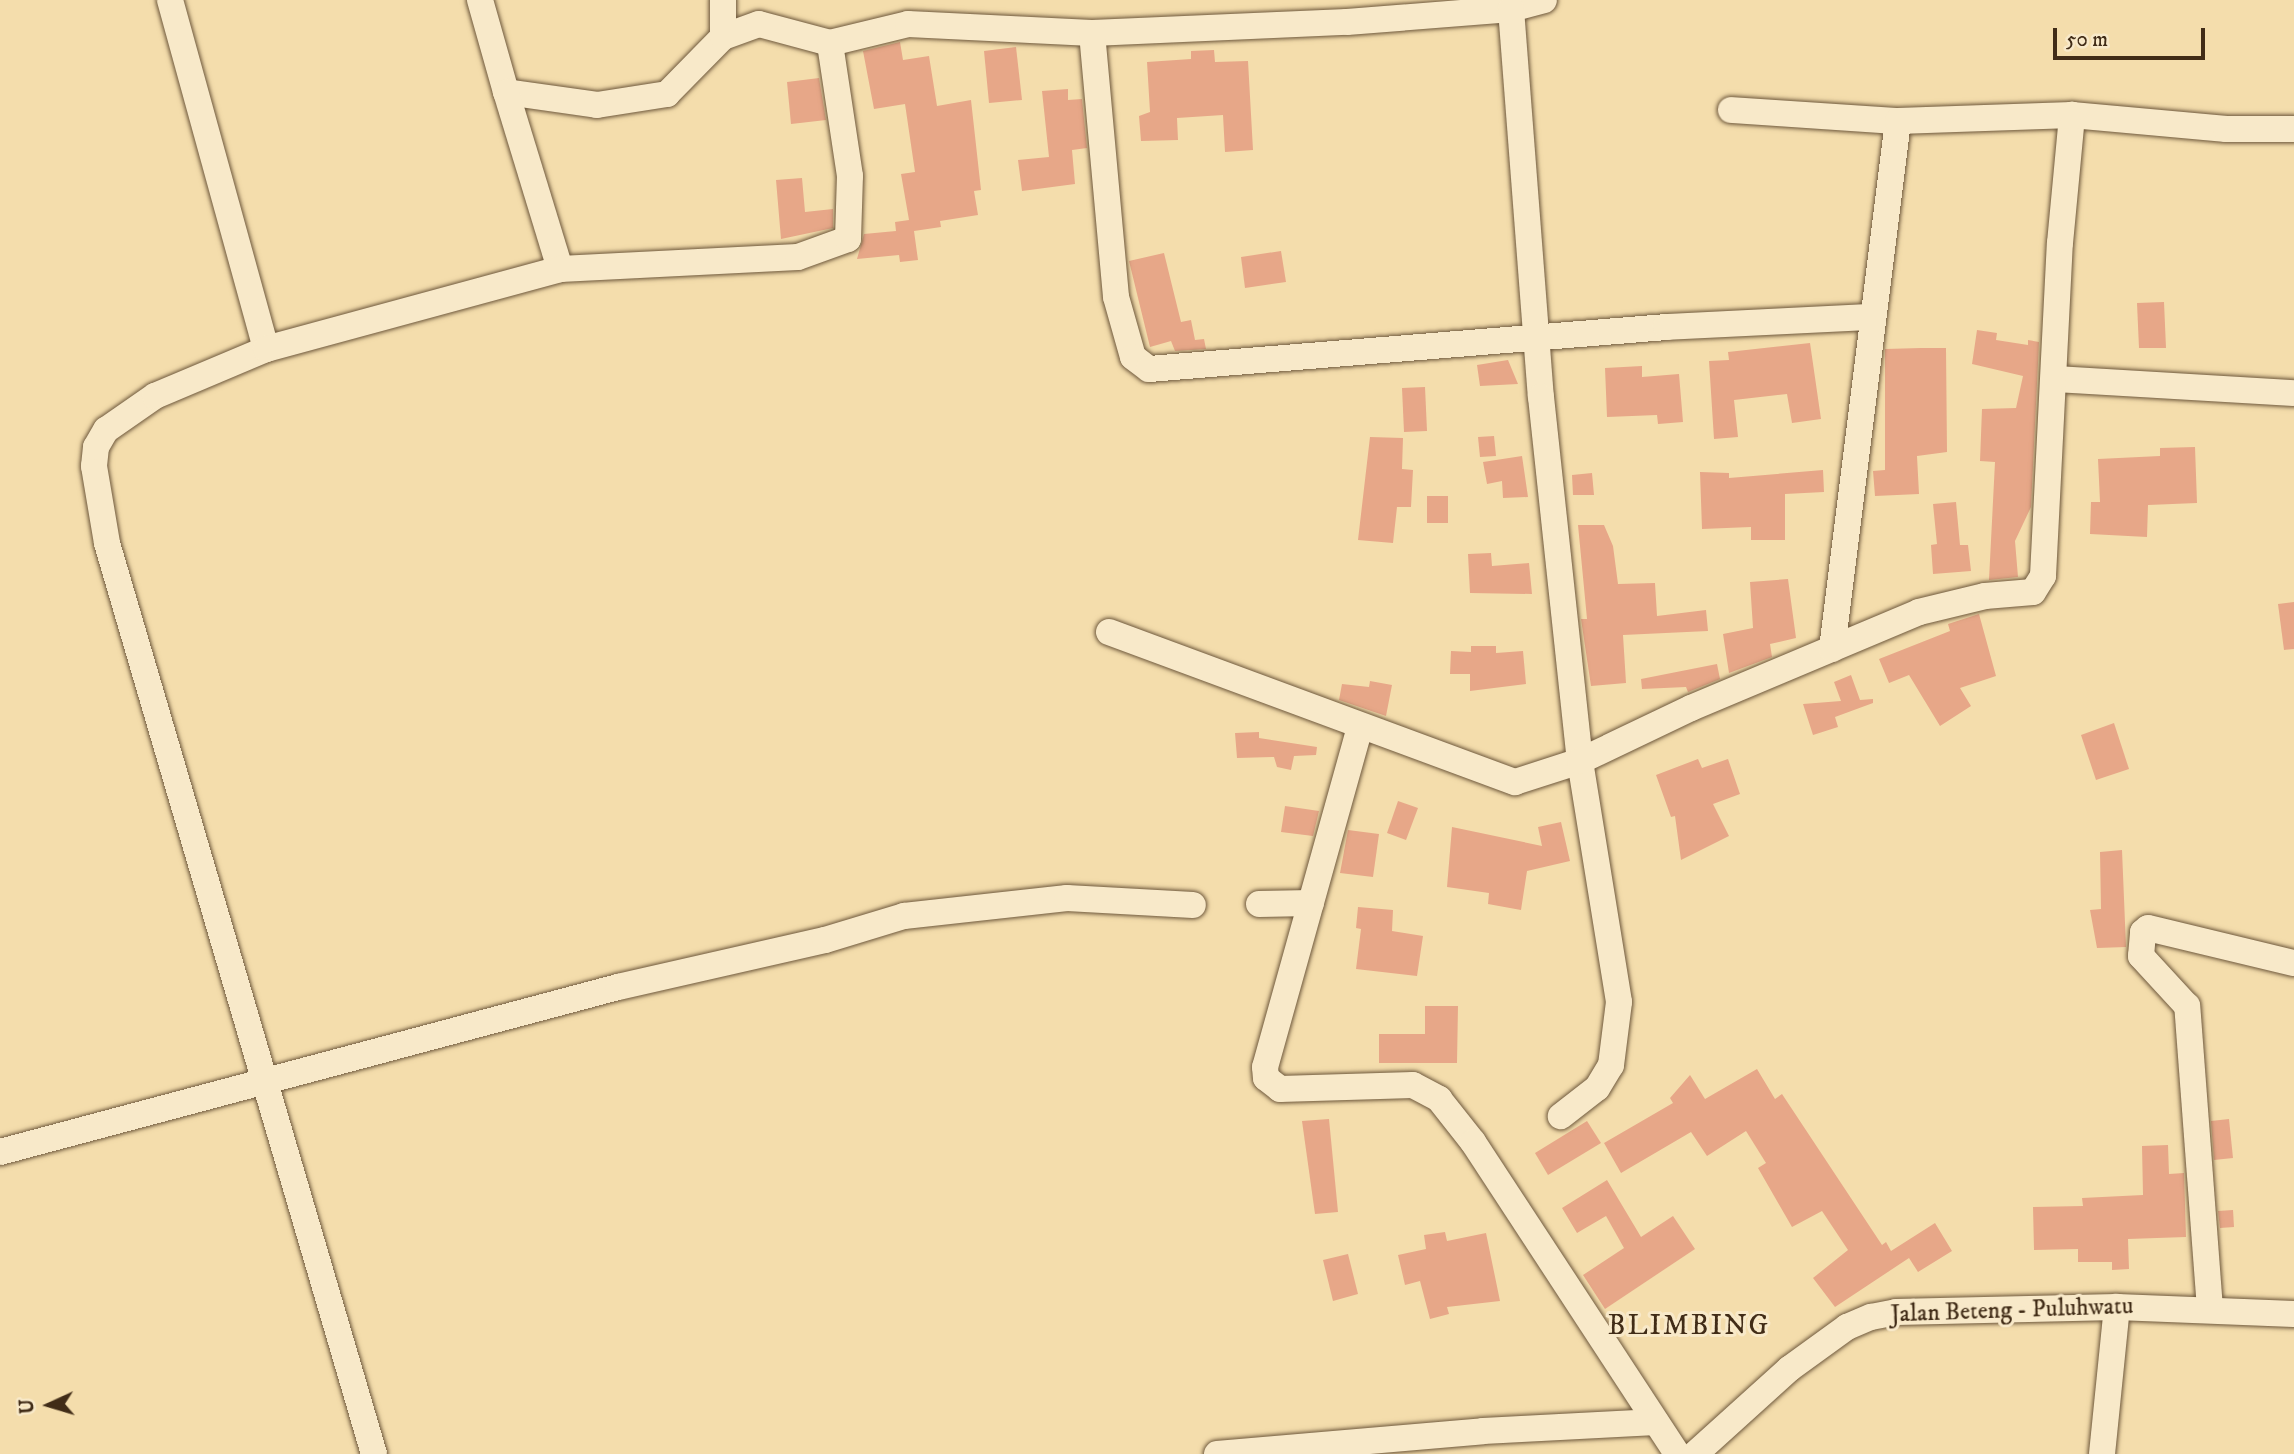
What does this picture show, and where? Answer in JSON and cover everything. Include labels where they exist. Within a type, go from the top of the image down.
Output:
[{"type":"street","points":[[170,0],[266,349]]},
{"type":"street","points":[[480,0],[560,269]]},
{"type":"street","points":[[723,0],[723,37]]},
{"type":"street","points":[[506,92],[570,104],[651,100],[667,94],[687,78],[723,37],[759,24],[830,43],[955,12],[1091,33],[1347,11],[1511,9],[1544,0]]},
{"type":"street","points":[[1511,9],[1536,337],[1580,761],[1619,1002],[1611,1065],[1597,1088],[1561,1116]]},
{"type":"street","points":[[1091,33],[1116,297],[1128,345],[1142,365],[1161,370],[1536,337],[1871,317]]},
{"type":"street","points":[[374,1454],[261,1080],[107,543],[94,466],[96,447],[106,430],[128,412],[266,349],[560,269],[798,257],[848,239],[850,176],[830,43]]},
{"type":"street","points":[[1731,110],[1898,121],[2072,116],[2226,129],[2294,128]]},
{"type":"street","points":[[1109,632],[1503,781],[1515,782],[1580,761],[1691,708],[1919,612],[2038,588],[2043,576],[2056,379],[2060,243],[2072,116]]},
{"type":"street","points":[[1832,649],[1871,317],[1898,121]]},
{"type":"street","points":[[2056,379],[2294,393]]},
{"type":"street","points":[[1360,727],[1265,1067],[1271,1085],[1302,1090],[1413,1085],[1439,1099],[1473,1142],[1677,1454]]},
{"type":"street","points":[[0,1152],[261,1080],[328,1066],[618,987],[825,940],[904,916],[1067,898],[1193,905]]},
{"type":"street","points":[[1259,904],[1311,903]]},
{"type":"street","points":[[2210,1309],[2187,1006],[2141,956],[2143,932],[2148,928],[2294,963]]},
{"type":"street","points":[[2102,1454],[2117,1307]]},
{"type":"street","name":"Jalan Beteng - Puluhwatu","points":[[1695,1454],[1789,1369],[1847,1327],[1871,1317],[1896,1312],[2117,1307],[2294,1314]]},
{"type":"street","points":[[1217,1454],[1482,1442],[1656,1422]]},
{"type":"building","points":[[900,42],[903,60],[929,56],[937,106],[971,100],[981,190],[974,191],[978,215],[940,221],[941,227],[914,231],[918,260],[900,262],[899,255],[857,259],[864,234],[896,231],[895,222],[909,220],[901,174],[915,172],[905,104],[874,109],[863,51]]},
{"type":"building","points":[[1016,47],[1022,100],[989,103],[984,51]]},
{"type":"building","points":[[1214,50],[1215,62],[1248,61],[1253,150],[1225,152],[1223,115],[1177,118],[1178,140],[1141,141],[1139,116],[1150,112],[1147,62],[1191,59],[1191,51]]},
{"type":"building","points":[[819,78],[826,120],[791,124],[787,82]]},
{"type":"building","points":[[1068,89],[1068,100],[1082,99],[1087,148],[1072,150],[1075,184],[1022,191],[1018,160],[1049,157],[1042,91]]},
{"type":"building","points":[[802,178],[805,212],[833,209],[833,228],[781,239],[776,180]]},
{"type":"building","points":[[1281,251],[1286,282],[1245,288],[1241,257]]},
{"type":"building","points":[[1164,253],[1181,322],[1191,320],[1195,340],[1204,339],[1206,349],[1175,351],[1171,341],[1150,347],[1129,261]]},
{"type":"building","points":[[2164,302],[2166,348],[2139,348],[2137,303]]},
{"type":"building","points":[[1977,330],[1997,333],[1996,340],[2028,345],[2028,340],[2039,342],[2031,507],[2015,541],[2018,577],[1989,580],[1995,462],[1980,461],[1982,409],[2016,408],[2023,376],[1972,364]]},
{"type":"building","points":[[1810,343],[1821,419],[1792,423],[1787,394],[1734,400],[1738,437],[1714,439],[1709,361],[1729,360],[1728,352]]},
{"type":"building","points":[[1946,348],[1947,452],[1917,456],[1919,494],[1875,496],[1873,471],[1885,470],[1885,349]]},
{"type":"building","points":[[1508,360],[1518,384],[1480,386],[1477,365]]},
{"type":"building","points":[[1642,366],[1642,377],[1679,374],[1683,422],[1658,424],[1657,415],[1607,417],[1605,368]]},
{"type":"building","points":[[1425,387],[1427,431],[1404,432],[1402,388]]},
{"type":"building","points":[[1494,436],[1496,456],[1480,457],[1478,437]]},
{"type":"building","points":[[1370,437],[1403,438],[1402,469],[1413,470],[1411,507],[1397,507],[1393,543],[1358,540]]},
{"type":"building","points":[[2195,447],[2197,503],[2148,505],[2147,537],[2090,534],[2091,502],[2100,502],[2098,459],[2160,456],[2160,448]]},
{"type":"building","points":[[1522,456],[1528,497],[1503,498],[1502,481],[1487,484],[1483,462]]},
{"type":"building","points":[[1823,470],[1824,492],[1785,494],[1785,540],[1751,540],[1751,527],[1702,529],[1700,472],[1729,473],[1729,478]]},
{"type":"building","points":[[1592,473],[1594,495],[1573,495],[1572,475]]},
{"type":"building","points":[[1427,496],[1448,496],[1448,523],[1427,523]]},
{"type":"building","points":[[1956,502],[1960,545],[1968,545],[1971,571],[1933,574],[1931,545],[1937,544],[1933,504]]},
{"type":"building","points":[[1578,525],[1604,525],[1613,546],[1618,584],[1655,583],[1657,616],[1706,610],[1708,631],[1623,635],[1626,683],[1591,686],[1581,619],[1587,619]]},
{"type":"building","points":[[1491,553],[1492,566],[1529,563],[1532,594],[1470,593],[1468,554]]},
{"type":"building","points":[[1788,579],[1796,638],[1770,644],[1772,657],[1729,673],[1723,634],[1753,628],[1750,582]]},
{"type":"building","points":[[2294,602],[2294,649],[2284,650],[2278,604]]},
{"type":"building","points":[[1979,614],[1996,676],[1960,688],[1971,706],[1940,726],[1909,675],[1889,683],[1879,659],[1950,631],[1948,624]]},
{"type":"building","points":[[1471,646],[1496,646],[1496,653],[1523,651],[1526,684],[1470,691],[1470,674],[1450,674],[1451,651],[1471,652]]},
{"type":"building","points":[[1717,664],[1720,679],[1688,692],[1686,687],[1642,689],[1641,679]]},
{"type":"building","points":[[1851,675],[1860,700],[1873,699],[1873,703],[1835,717],[1838,727],[1813,735],[1803,704],[1841,701],[1834,682]]},
{"type":"building","points":[[1370,681],[1392,685],[1386,716],[1339,700],[1342,684],[1369,687]]},
{"type":"building","points":[[2114,723],[2129,769],[2096,780],[2081,735]]},
{"type":"building","points":[[1259,732],[1259,738],[1317,747],[1316,755],[1294,756],[1291,770],[1277,767],[1274,757],[1237,758],[1235,733]]},
{"type":"building","points":[[1698,759],[1702,768],[1728,759],[1740,794],[1713,804],[1729,836],[1681,860],[1675,816],[1671,817],[1656,775]]},
{"type":"building","points":[[1398,801],[1418,808],[1406,840],[1387,833]]},
{"type":"building","points":[[1285,806],[1319,811],[1313,836],[1281,832]]},
{"type":"building","points":[[1561,822],[1570,861],[1527,871],[1521,910],[1488,904],[1489,893],[1447,887],[1452,827],[1542,846],[1538,827]]},
{"type":"building","points":[[1348,830],[1379,834],[1373,877],[1340,873]]},
{"type":"building","points":[[2122,850],[2126,947],[2097,948],[2090,910],[2101,909],[2100,852]]},
{"type":"building","points":[[1358,907],[1393,910],[1392,931],[1423,936],[1417,976],[1356,969],[1361,929],[1356,928]]},
{"type":"building","points":[[1425,1006],[1458,1006],[1457,1063],[1379,1063],[1379,1034],[1425,1034]]},
{"type":"building","points":[[1757,1069],[1775,1099],[1782,1094],[1882,1245],[1886,1242],[1891,1251],[1935,1223],[1952,1251],[1918,1272],[1909,1258],[1835,1307],[1813,1278],[1848,1250],[1822,1211],[1792,1227],[1758,1168],[1766,1163],[1746,1131],[1707,1156],[1691,1132],[1621,1173],[1604,1143],[1673,1103],[1670,1098],[1690,1075],[1705,1099]]},
{"type":"building","points":[[1329,1119],[1338,1212],[1315,1214],[1302,1121]]},
{"type":"building","points":[[2229,1119],[2233,1158],[2214,1160],[2211,1121]]},
{"type":"building","points":[[1587,1121],[1601,1143],[1548,1175],[1535,1153]]},
{"type":"building","points":[[2168,1145],[2169,1174],[2184,1173],[2186,1237],[2128,1239],[2129,1269],[2112,1270],[2112,1262],[2078,1262],[2078,1249],[2034,1250],[2033,1207],[2083,1206],[2082,1198],[2143,1195],[2142,1146]]},
{"type":"building","points":[[1607,1180],[1641,1237],[1673,1216],[1695,1249],[1605,1309],[1583,1275],[1624,1248],[1606,1216],[1577,1233],[1562,1208]]},
{"type":"building","points":[[2233,1210],[2234,1227],[2220,1228],[2218,1211]]},
{"type":"building","points":[[1445,1232],[1447,1241],[1486,1233],[1500,1301],[1447,1307],[1449,1314],[1430,1319],[1420,1281],[1405,1285],[1398,1255],[1426,1249],[1424,1235]]},
{"type":"building","points":[[1348,1254],[1358,1294],[1333,1301],[1323,1260]]},
{"type":"district","name":"BLIMBING","points":[[1689,1326]]}]
